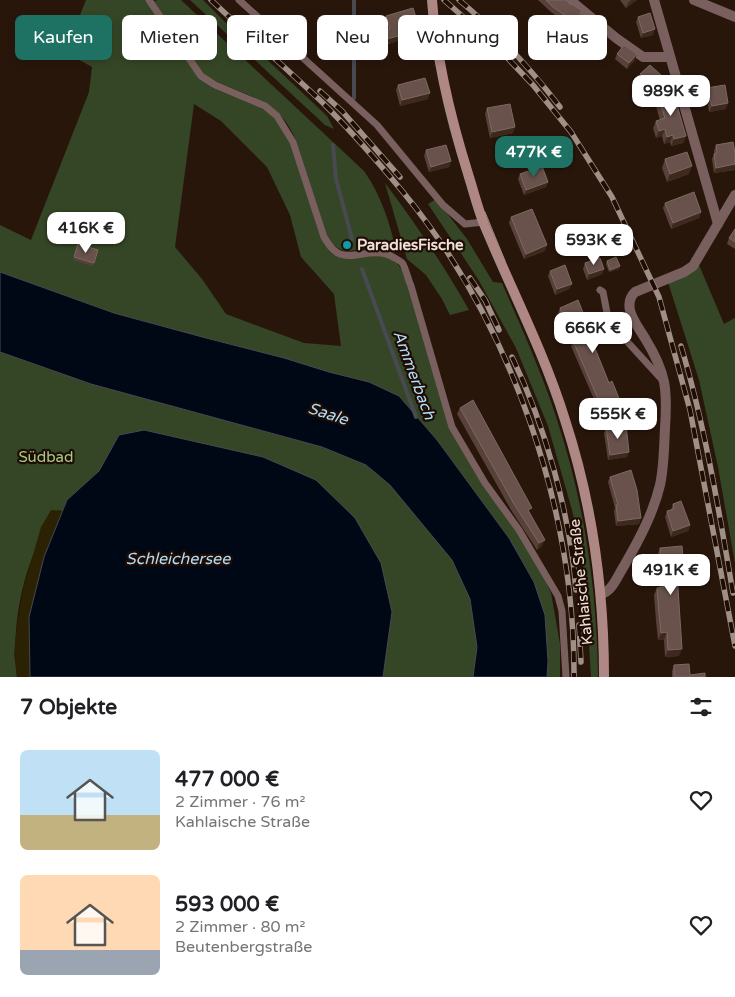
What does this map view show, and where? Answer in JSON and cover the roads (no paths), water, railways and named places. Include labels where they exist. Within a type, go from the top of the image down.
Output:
[{"type":"main road","name":"Kahlaische Straße","points":[[432,0],[438,53],[461,150],[484,222],[544,362],[565,420],[583,481],[601,594],[604,631],[604,677]]},
{"type":"street","points":[[570,0],[616,38],[644,57],[670,57]]},
{"type":"street","points":[[654,0],[718,224]]},
{"type":"street","points":[[694,0],[735,17]]},
{"type":"street","points":[[601,594],[609,589],[644,531],[656,497],[664,453],[666,399],[664,383],[657,361],[631,313],[630,299],[635,292],[693,266],[735,195]]},
{"type":"lane","points":[[149,0],[201,76],[215,85],[264,106],[277,116],[287,129],[294,142],[324,237],[329,245],[340,254],[381,253],[391,256],[402,263],[452,427],[485,483],[519,530],[558,596],[562,612],[566,677]]},
{"type":"lane","points":[[239,0],[377,125],[443,205],[465,224],[484,222]]},
{"type":"lane","points":[[600,290],[605,295],[606,313],[612,325],[664,383]]},
{"type":"water","name":"Saale","points":[[0,272],[114,313],[369,382],[399,396],[437,440],[509,538],[534,582],[545,615],[548,661],[547,677],[473,677],[477,647],[470,599],[452,560],[390,485],[366,465],[322,447],[91,384],[0,352]]},
{"type":"water","name":"Schleichersee","points":[[144,430],[263,457],[316,480],[355,518],[381,563],[392,612],[383,677],[30,677],[29,617],[44,557],[67,500],[99,471],[119,435]]},
{"type":"waterway","name":"Ammerbach","points":[[354,0],[354,98]]},
{"type":"waterway","name":"Ammerbach","points":[[333,145],[336,179],[352,239]]},
{"type":"waterway","name":"Ammerbach","points":[[362,269],[416,417]]},
{"type":"tram line","points":[[429,0],[442,88],[465,175],[492,251],[552,392],[574,461],[583,497],[596,568],[601,641],[601,677]]},
{"type":"tram line","points":[[485,212],[505,261]]},
{"type":"railway","points":[[211,0],[344,124],[403,192],[441,244],[475,299],[505,358],[529,420],[549,484],[563,548],[571,613],[574,677]]},
{"type":"railway","points":[[444,0],[496,46],[533,85],[571,132],[612,197],[659,297],[690,410],[735,646]]},
{"type":"railway","points":[[459,0],[512,50],[560,107]]},
{"type":"railway","points":[[320,91],[342,111],[400,177]]},
{"type":"railway","points":[[470,278],[485,300],[499,330]]},
{"type":"railway","points":[[681,346],[704,438],[733,593]]},
{"type":"railway","points":[[512,357],[535,411],[554,470],[568,531],[576,590]]},
{"type":"railway","points":[[579,625],[581,662]]},
{"type":"place","name":"ParadiesFische","points":[[347,245]]},
{"type":"park label","name":"Südbad","points":[[46,457]]}]
